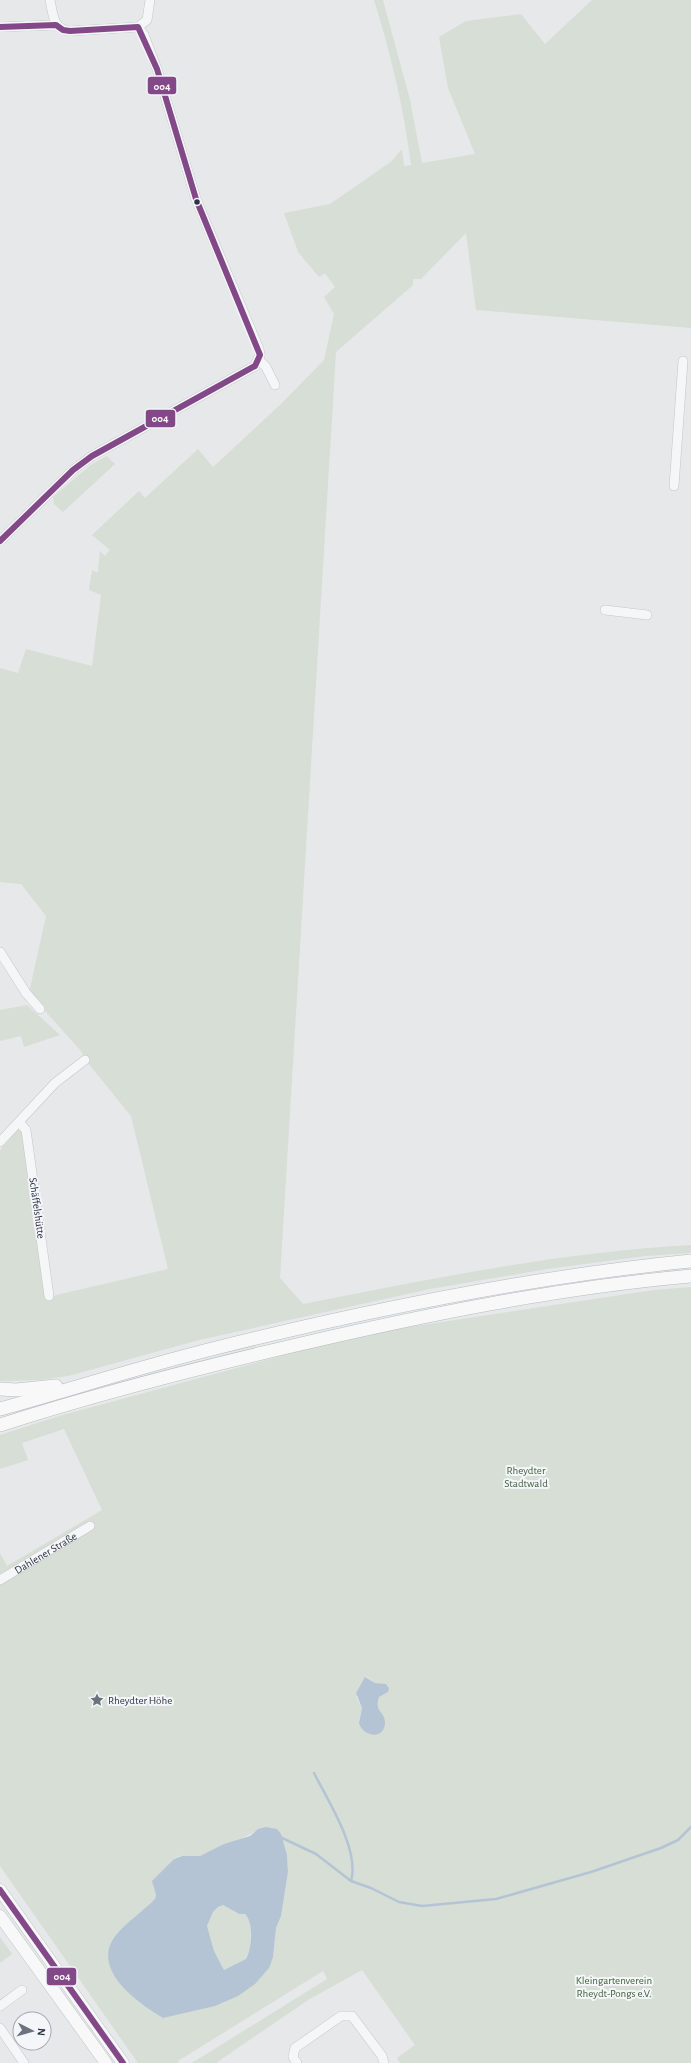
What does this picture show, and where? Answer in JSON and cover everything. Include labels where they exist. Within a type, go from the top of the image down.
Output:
[{"type":"highway","points":[[0,1409],[214,1348],[395,1307],[536,1281],[691,1261]]},
{"type":"highway","points":[[0,1425],[146,1382],[355,1331],[523,1298],[602,1285],[691,1276]]},
{"type":"highway","points":[[0,1388],[39,1389],[124,1373]]},
{"type":"main road","points":[[0,1890],[123,2063]]},
{"type":"main road","points":[[0,1916],[106,2063]]},
{"type":"main road","points":[[85,2034],[93,2032],[103,2033]]},
{"type":"street","points":[[50,0],[56,25]]},
{"type":"street","points":[[0,27],[56,25],[63,30],[70,31],[138,27],[145,22],[148,17],[150,0]]},
{"type":"street","points":[[0,541],[79,465],[92,456],[256,366],[259,360],[259,349],[196,199],[157,69],[144,35],[138,27]]},
{"type":"street","points":[[259,360],[266,367],[275,385]]},
{"type":"street","points":[[674,486],[683,361]]},
{"type":"street","points":[[605,610],[647,615]]},
{"type":"street","points":[[0,952],[26,993],[40,1009]]},
{"type":"street","points":[[0,1142],[56,1083],[84,1060]]},
{"type":"street","name":"Schäffelshütte","points":[[19,1122],[26,1130],[49,1296]]},
{"type":"street","name":"Dahlener Straße","points":[[0,1580],[90,1526]]},
{"type":"street","points":[[0,2006],[22,1990]]},
{"type":"street","points":[[297,2063],[293,2057],[295,2048],[341,2016],[352,2016],[382,2056],[384,2063]]},
{"type":"street","points":[[0,2028],[24,2063]]},
{"type":"green space","points":[[374,0],[383,0],[410,100],[422,163],[475,154],[448,88],[439,37],[466,21],[521,14],[545,44],[592,0],[691,0],[691,328],[476,310],[466,233],[421,279],[413,279],[413,285],[336,352],[280,1278],[303,1304],[399,1285],[544,1260],[691,1245],[691,1253],[645,1256],[547,1269],[430,1289],[199,1340],[68,1376],[41,1380],[0,1381],[0,1150],[18,1130],[25,1133],[48,1297],[168,1269],[131,1116],[87,1062],[81,1051],[29,993],[46,916],[21,884],[0,882],[0,668],[18,673],[26,649],[92,666],[101,595],[89,590],[92,570],[98,573],[100,551],[105,556],[110,550],[92,535],[139,491],[145,498],[198,449],[213,467],[281,404],[324,360],[334,314],[324,297],[335,287],[325,273],[319,277],[298,252],[284,213],[330,204],[392,161],[402,149],[404,166],[411,165],[405,123],[396,82]]},
{"type":"green space","points":[[107,456],[115,464],[63,512],[54,504],[53,497],[92,464]]},
{"type":"green space","points":[[27,1005],[60,1035],[24,1047],[21,1036],[0,1041],[0,1010]]},
{"type":"green space","name":"Rheydter Stadtwald","points":[[691,1287],[691,2063],[400,2063],[397,2058],[415,2045],[362,1970],[308,2000],[216,2063],[192,2063],[327,1979],[323,1971],[178,2061],[179,2063],[138,2063],[0,1866],[0,1553],[7,1566],[102,1510],[64,1429],[22,1443],[28,1460],[0,1469],[0,1435],[59,1416],[362,1334],[654,1290]],"holes":[[[367,1677],[375,1683],[388,1685],[388,1692],[379,1697],[378,1701],[378,1706],[384,1720],[359,1721],[362,1708],[356,1697]],[[258,1829],[283,1847],[287,1855],[288,1872],[281,1915],[276,1928],[273,1957],[153,2012],[115,1936],[155,1899],[156,1895],[154,1889],[172,1860],[181,1856],[199,1856],[205,1854],[239,1840]]]},
{"type":"green space","points":[[223,1905],[238,1914],[245,1914],[250,1923],[251,1929],[250,1949],[246,1959],[224,1970],[214,1951],[207,1926],[213,1912],[218,1907]]},
{"type":"green space","points":[[0,1937],[12,1954],[0,1963]]},
{"type":"water","points":[[365,1677],[375,1683],[386,1684],[389,1688],[388,1692],[379,1697],[378,1702],[379,1709],[385,1719],[384,1729],[373,1735],[364,1731],[359,1723],[362,1708],[356,1693]]},
{"type":"water","points":[[266,1827],[277,1829],[281,1834],[287,1855],[288,1872],[281,1916],[276,1928],[273,1957],[269,1968],[255,1984],[238,1996],[215,2006],[163,2018],[141,2003],[120,1984],[112,1972],[108,1960],[109,1948],[120,1930],[155,1899],[156,1895],[152,1881],[174,1859],[182,1856],[200,1856],[224,1844],[250,1836],[258,1829]],"holes":[[[223,1905],[239,1914],[245,1914],[250,1923],[250,1949],[246,1959],[224,1970],[214,1951],[207,1926],[213,1912],[218,1907]]]},
{"type":"waterway","points":[[314,1773],[334,1811],[347,1841],[353,1869],[351,1881]]},
{"type":"waterway","points":[[280,1837],[316,1854],[351,1881],[371,1888],[399,1902],[422,1906],[496,1899],[591,1872],[661,1848],[678,1840],[691,1827]]},
{"type":"transit line","name":"004","points":[[0,27],[56,25],[63,30],[70,31],[138,27],[157,69],[196,199],[260,355],[255,366],[92,456],[73,470],[0,541]]},
{"type":"transit line","name":"004","points":[[0,1890],[123,2063]]},
{"type":"place","name":"Rheydter Höhe","points":[[97,1700]]},
{"type":"park label","name":"Kleingartenverein Rheydt-Pongs e.V.","points":[[614,1986]]}]
